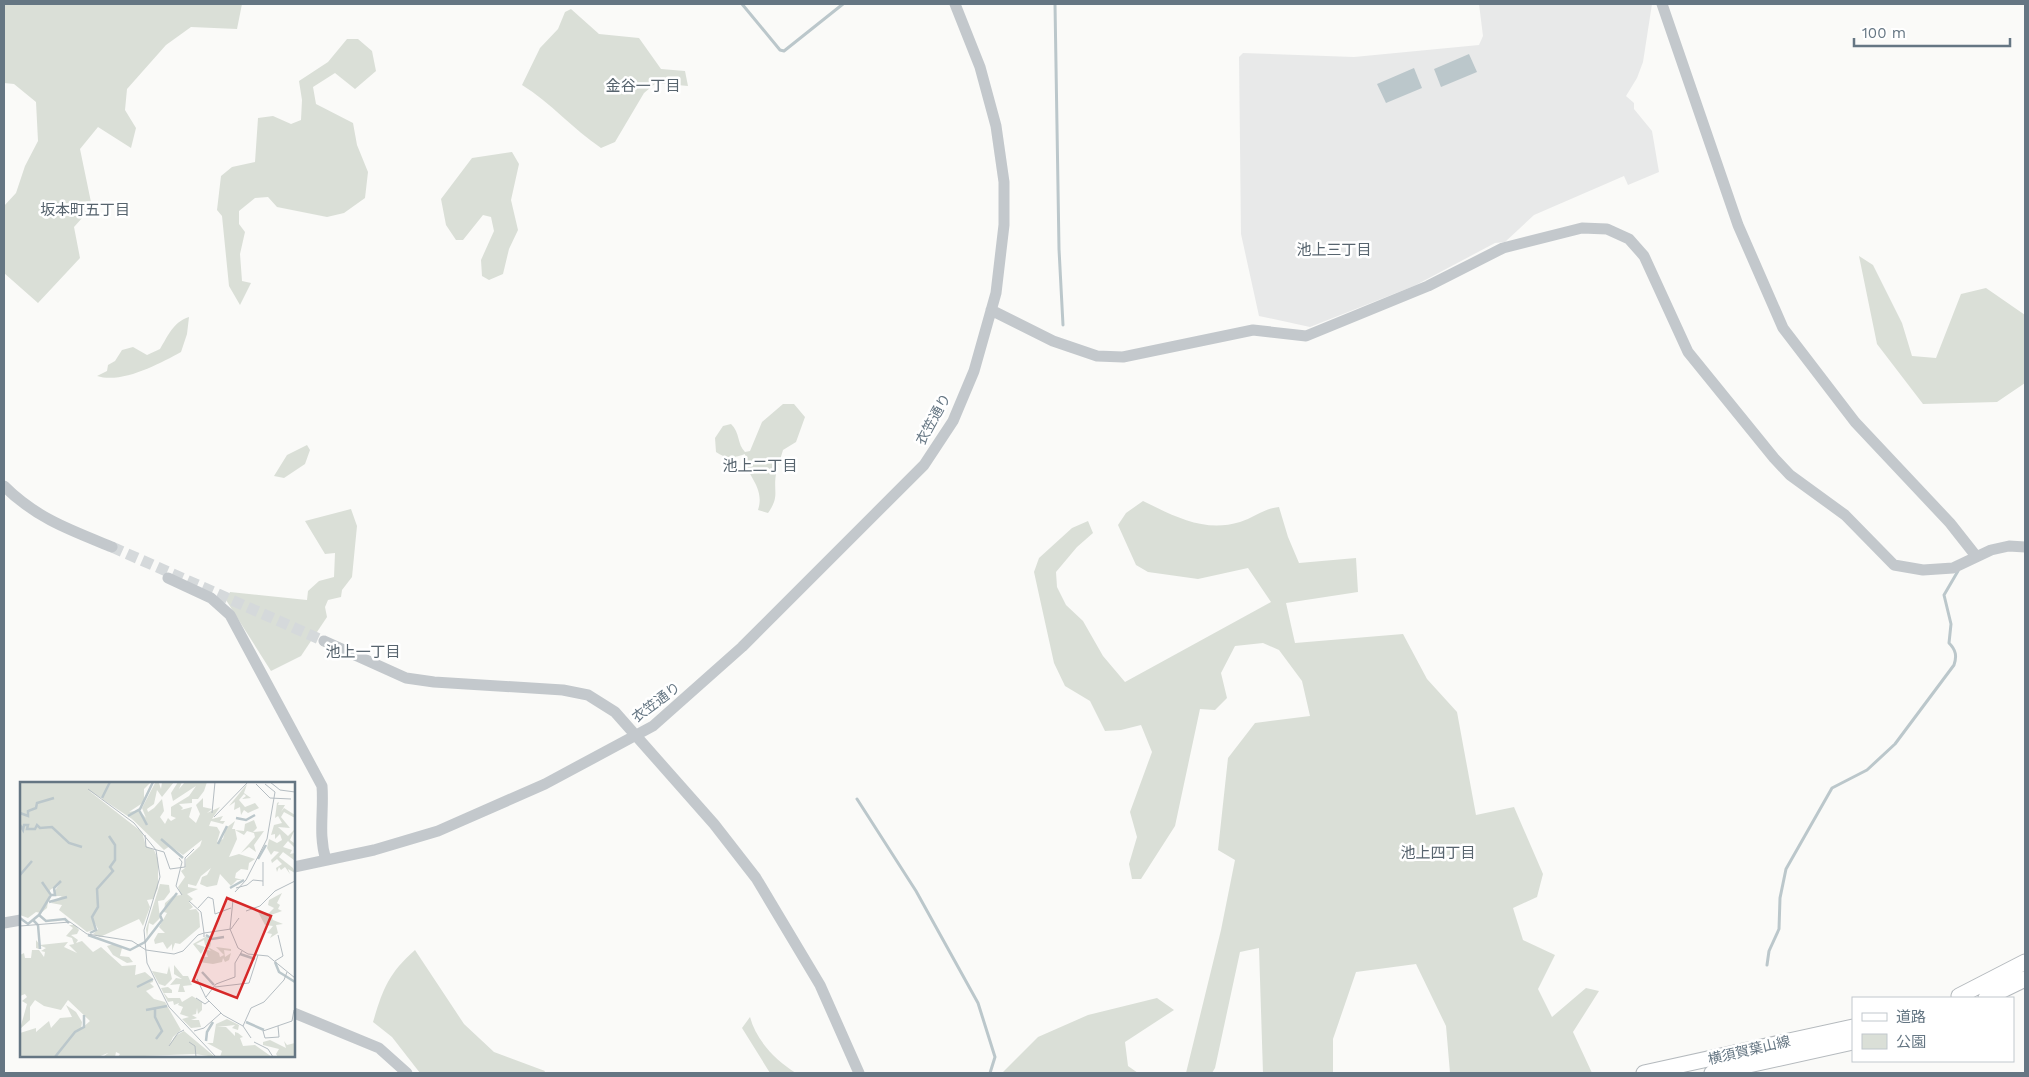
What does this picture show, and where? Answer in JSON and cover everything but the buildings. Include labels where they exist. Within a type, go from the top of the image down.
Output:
[{"type":"main road","points":[[1959,996],[2025,962]]},
{"type":"main road","points":[[1988,997],[2025,979]]},
{"type":"main road","name":"横須賀葉山線","points":[[1644,1073],[1852,1027]]},
{"type":"main road","name":"横須賀葉山線","points":[[1712,1073],[1852,1042]]},
{"type":"street","name":"衣笠通り","points":[[295,867],[374,850],[438,831],[545,784],[636,735],[669,713],[736,653],[924,465],[956,412],[974,371],[999,277],[1004,225],[1002,154],[989,96],[955,4]]},
{"type":"street","points":[[1662,4],[1738,225],[1784,328],[1855,422],[1950,523],[1976,556]]},
{"type":"street","points":[[991,310],[1053,341],[1097,356],[1123,357],[1253,330],[1306,336],[1428,286],[1503,248],[1582,228],[1607,229],[1629,240],[1644,256],[1688,352],[1790,475],[1845,515],[1894,565],[1923,570],[1953,568],[1976,556],[2009,546],[2025,547]]},
{"type":"street","points":[[4,486],[34,512],[53,523],[112,547]]},
{"type":"street","points":[[168,578],[211,598],[221,605],[234,623],[322,786],[323,803],[320,834],[326,860]]},
{"type":"street","points":[[324,641],[406,678],[434,682],[563,690],[588,695],[615,712],[714,824],[756,878],[820,985],[859,1073]]},
{"type":"street","points":[[4,923],[20,920]]},
{"type":"street","points":[[295,1013],[379,1048],[407,1073]]},
{"type":"shaded area","points":[[1479,4],[1652,4],[1643,62],[1637,78],[1626,96],[1634,103],[1634,109],[1652,131],[1659,172],[1628,185],[1624,176],[1534,215],[1505,242],[1495,243],[1414,286],[1310,327],[1259,316],[1241,234],[1239,57],[1243,53],[1354,57],[1479,45],[1483,36]]},
{"type":"shaded area","points":[[1469,54],[1477,72],[1441,87],[1434,69]]},
{"type":"shaded area","points":[[1414,68],[1422,88],[1386,103],[1377,84]]},
{"type":"green space","points":[[4,4],[242,4],[237,29],[191,27],[166,45],[127,89],[125,110],[136,128],[131,148],[98,127],[80,149],[92,207],[74,227],[80,258],[38,303],[4,273],[4,206],[16,193],[25,166],[38,141],[36,102],[14,84],[4,83]]},
{"type":"green space","points":[[571,9],[599,34],[639,38],[661,69],[685,71],[688,86],[656,83],[644,93],[615,142],[601,148],[522,85],[540,48],[558,29],[565,12]]},
{"type":"green space","points":[[347,39],[358,39],[372,51],[376,71],[355,89],[335,73],[313,87],[316,104],[353,123],[357,145],[368,172],[365,198],[344,213],[327,217],[277,207],[268,197],[255,198],[239,211],[239,224],[245,232],[240,254],[242,281],[251,283],[240,305],[229,286],[222,216],[217,210],[221,176],[232,167],[255,162],[258,118],[273,116],[291,124],[301,120],[302,100],[299,81],[328,62]]},
{"type":"green space","points":[[512,152],[519,164],[511,200],[518,230],[509,249],[503,274],[489,280],[482,276],[481,260],[494,231],[491,217],[483,215],[463,240],[456,240],[446,225],[441,199],[472,158]]},
{"type":"green space","points":[[1859,256],[1873,265],[1902,323],[1912,356],[1936,358],[1961,294],[1986,288],[2025,315],[2025,383],[1997,402],[1923,404],[1877,344]]},
{"type":"green space","points":[[189,317],[187,334],[181,352],[140,372],[118,377],[107,378],[97,376],[107,371],[108,365],[115,361],[122,350],[133,347],[147,355],[160,349],[175,326],[183,319]]},
{"type":"green space","points":[[783,404],[794,404],[805,417],[796,442],[783,450],[775,480],[775,498],[768,513],[758,510],[759,494],[747,468],[745,454],[730,457],[719,454],[716,452],[715,438],[723,426],[731,424],[736,431],[742,449],[745,452],[750,451],[762,422]]},
{"type":"green space","points":[[307,445],[310,450],[305,464],[284,478],[274,476],[287,455]]},
{"type":"green space","points":[[1143,501],[1178,517],[1202,524],[1214,525],[1240,522],[1269,509],[1279,507],[1288,537],[1299,563],[1356,558],[1358,592],[1286,603],[1295,643],[1403,634],[1427,679],[1457,712],[1476,815],[1514,807],[1543,874],[1537,897],[1513,908],[1523,940],[1555,955],[1538,989],[1552,1017],[1586,988],[1599,991],[1573,1032],[1592,1073],[1450,1073],[1446,1026],[1416,964],[1356,972],[1333,1039],[1333,1073],[1263,1073],[1259,948],[1240,952],[1215,1068],[1212,1073],[1186,1073],[1221,930],[1235,860],[1218,850],[1228,758],[1255,723],[1310,716],[1302,681],[1279,650],[1263,643],[1235,646],[1221,673],[1227,698],[1215,710],[1200,709],[1175,826],[1141,879],[1132,879],[1129,864],[1137,837],[1130,812],[1152,752],[1141,725],[1121,730],[1105,731],[1090,701],[1065,686],[1054,663],[1034,572],[1039,558],[1072,528],[1088,521],[1093,533],[1077,547],[1056,572],[1057,587],[1066,605],[1083,621],[1103,656],[1125,682],[1271,602],[1248,568],[1198,579],[1148,572],[1136,565],[1118,525],[1126,513]]},
{"type":"green space","points":[[351,509],[357,526],[352,577],[342,590],[341,597],[328,600],[325,607],[327,617],[301,656],[271,671],[226,600],[230,592],[307,600],[308,591],[319,581],[334,577],[335,553],[325,554],[305,521]]},
{"type":"green space","points":[[415,950],[464,1024],[494,1052],[545,1071],[544,1073],[420,1073],[392,1037],[373,1022],[380,1000],[392,975]]},
{"type":"green space","points":[[1157,998],[1174,1010],[1125,1042],[1128,1066],[1138,1073],[1002,1073],[1038,1037],[1088,1015]]},
{"type":"green space","points":[[750,1017],[757,1034],[767,1049],[796,1073],[770,1073],[742,1028]]},
{"type":"waterway","points":[[742,4],[780,50],[784,51],[843,4]]},
{"type":"waterway","points":[[1055,4],[1059,249],[1063,325]]},
{"type":"waterway","points":[[1767,965],[1769,951],[1779,929],[1780,898],[1786,869],[1832,788],[1867,770],[1895,744],[1954,665],[1955,653],[1949,643],[1951,624],[1944,595],[1958,571]]},
{"type":"waterway","points":[[857,799],[916,891],[978,1003],[995,1057],[990,1073]]},
{"type":"tunnel","points":[[112,547],[324,641]]},
{"type":"district","name":"金谷一丁目","points":[[643,86]]},
{"type":"district","name":"坂本町五丁目","points":[[85,210]]},
{"type":"district","name":"池上三丁目","points":[[1334,250]]},
{"type":"district","name":"池上二丁目","points":[[760,466]]},
{"type":"district","name":"池上一丁目","points":[[363,652]]},
{"type":"district","name":"池上四丁目","points":[[1438,853]]}]
